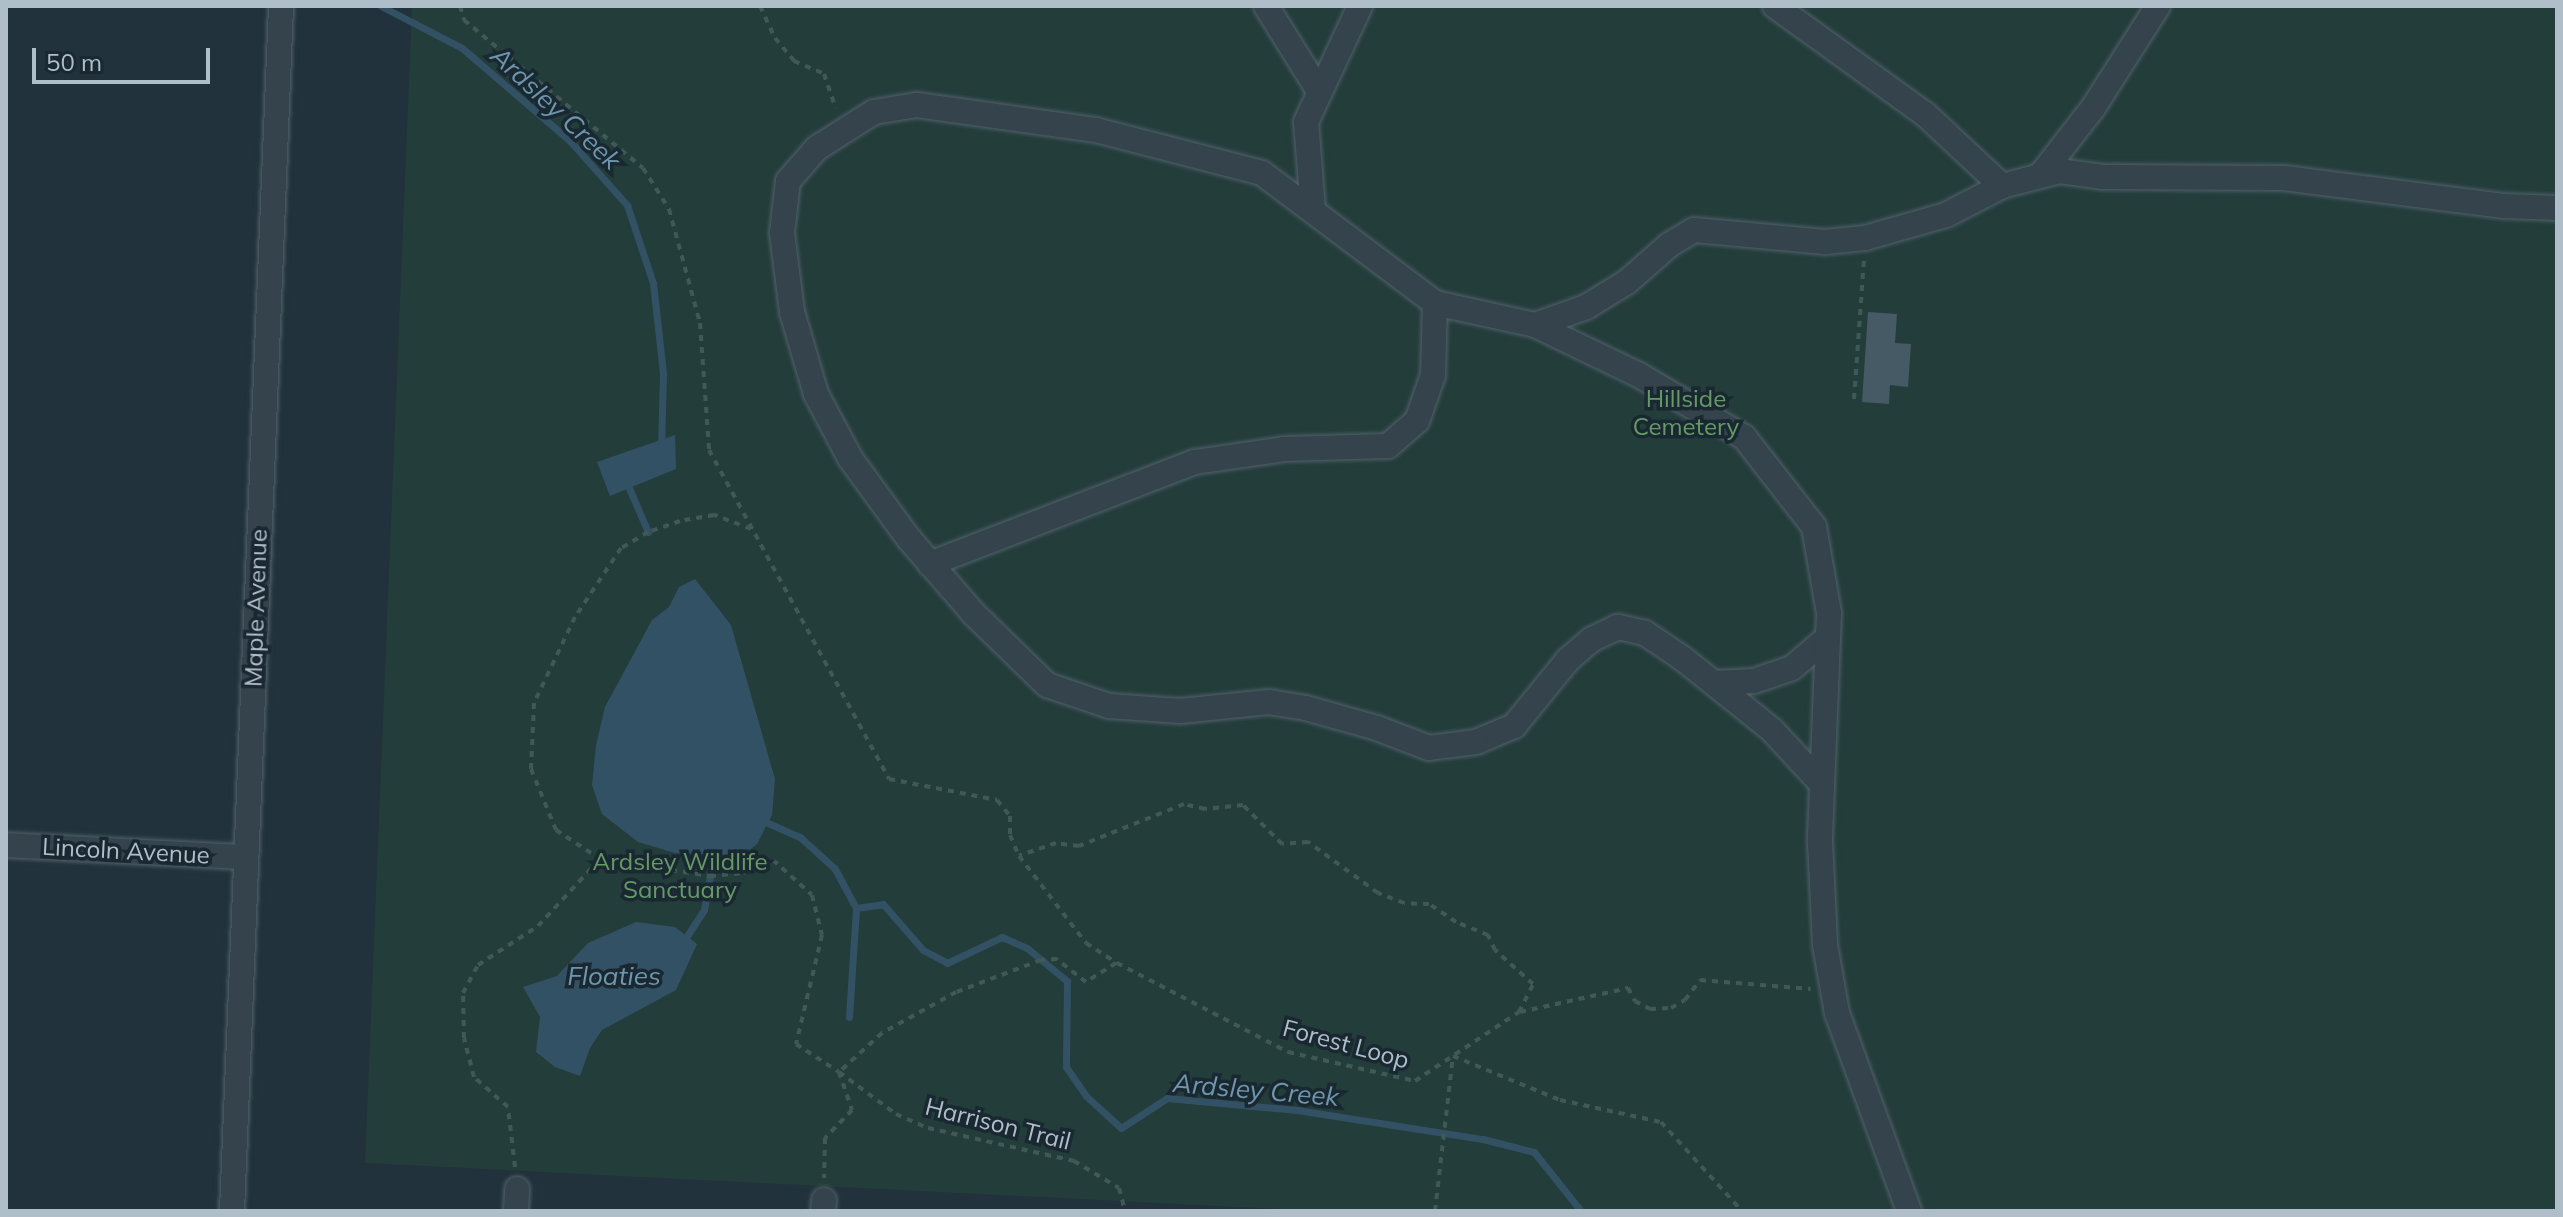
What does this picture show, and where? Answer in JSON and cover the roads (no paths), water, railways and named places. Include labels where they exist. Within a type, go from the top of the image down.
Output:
[{"type":"street","name":"Maple Avenue","points":[[232,1211],[281,6]]},
{"type":"street","points":[[1266,6],[1319,91]]},
{"type":"street","points":[[1313,210],[1306,122],[1360,6]]},
{"type":"street","points":[[1775,6],[1925,114],[2002,186]]},
{"type":"street","points":[[2040,176],[2093,108],[2158,6]]},
{"type":"street","points":[[1821,783],[1772,730],[1714,683],[1645,633],[1618,627],[1592,639],[1567,661],[1514,726],[1476,742],[1429,748],[1377,728],[1306,708],[1269,702],[1180,711],[1109,706],[1047,685],[974,614],[930,564],[850,458],[816,394],[792,312],[782,233],[788,181],[817,148],[874,112],[917,105],[1096,130],[1262,173],[1435,303],[1535,325],[1639,375],[1744,437],[1814,527],[1829,613],[1820,842],[1825,945],[1837,1013],[1909,1211]]},
{"type":"street","points":[[1535,325],[1600,298],[1694,230],[1825,242],[1865,238],[1946,215],[2002,186],[2059,171],[2103,177],[2284,178],[2504,206],[2557,208]]},
{"type":"street","points":[[930,564],[1195,462],[1284,449],[1388,446],[1417,421],[1433,375],[1435,303]]},
{"type":"street","points":[[1714,683],[1754,681],[1792,668],[1827,638]]},
{"type":"street","name":"Lincoln Avenue","points":[[6,845],[246,857]]},
{"type":"water","points":[[675,435],[676,469],[610,496],[597,462]]},
{"type":"water","points":[[695,579],[731,625],[775,779],[772,815],[757,844],[742,856],[675,853],[638,842],[602,814],[592,785],[596,745],[605,707],[652,620],[669,607],[679,587]]},
{"type":"water","name":"Floaties","points":[[636,922],[675,927],[697,944],[676,990],[602,1030],[590,1048],[580,1076],[555,1067],[536,1052],[540,1017],[523,987],[557,976],[588,943]]},
{"type":"waterway","name":"Ardsley Creek","points":[[381,6],[462,48],[570,141],[627,205],[653,283],[663,373],[661,447]]},
{"type":"waterway","points":[[629,488],[648,532]]},
{"type":"waterway","name":"Ardsley Creek","points":[[768,823],[800,837],[835,869],[856,908],[883,904],[923,950],[947,963],[1002,937],[1027,948],[1067,981],[1066,1067],[1086,1096],[1121,1128],[1167,1098],[1297,1110],[1483,1139],[1534,1152],[1581,1211]]},
{"type":"waterway","points":[[687,936],[704,910],[714,854]]},
{"type":"waterway","points":[[849,1017],[856,908]]},
{"type":"park label","name":"Hillside Cemetery","points":[[1686,413]]},
{"type":"park label","name":"Ardsley Wildlife Sanctuary","points":[[680,876]]}]
